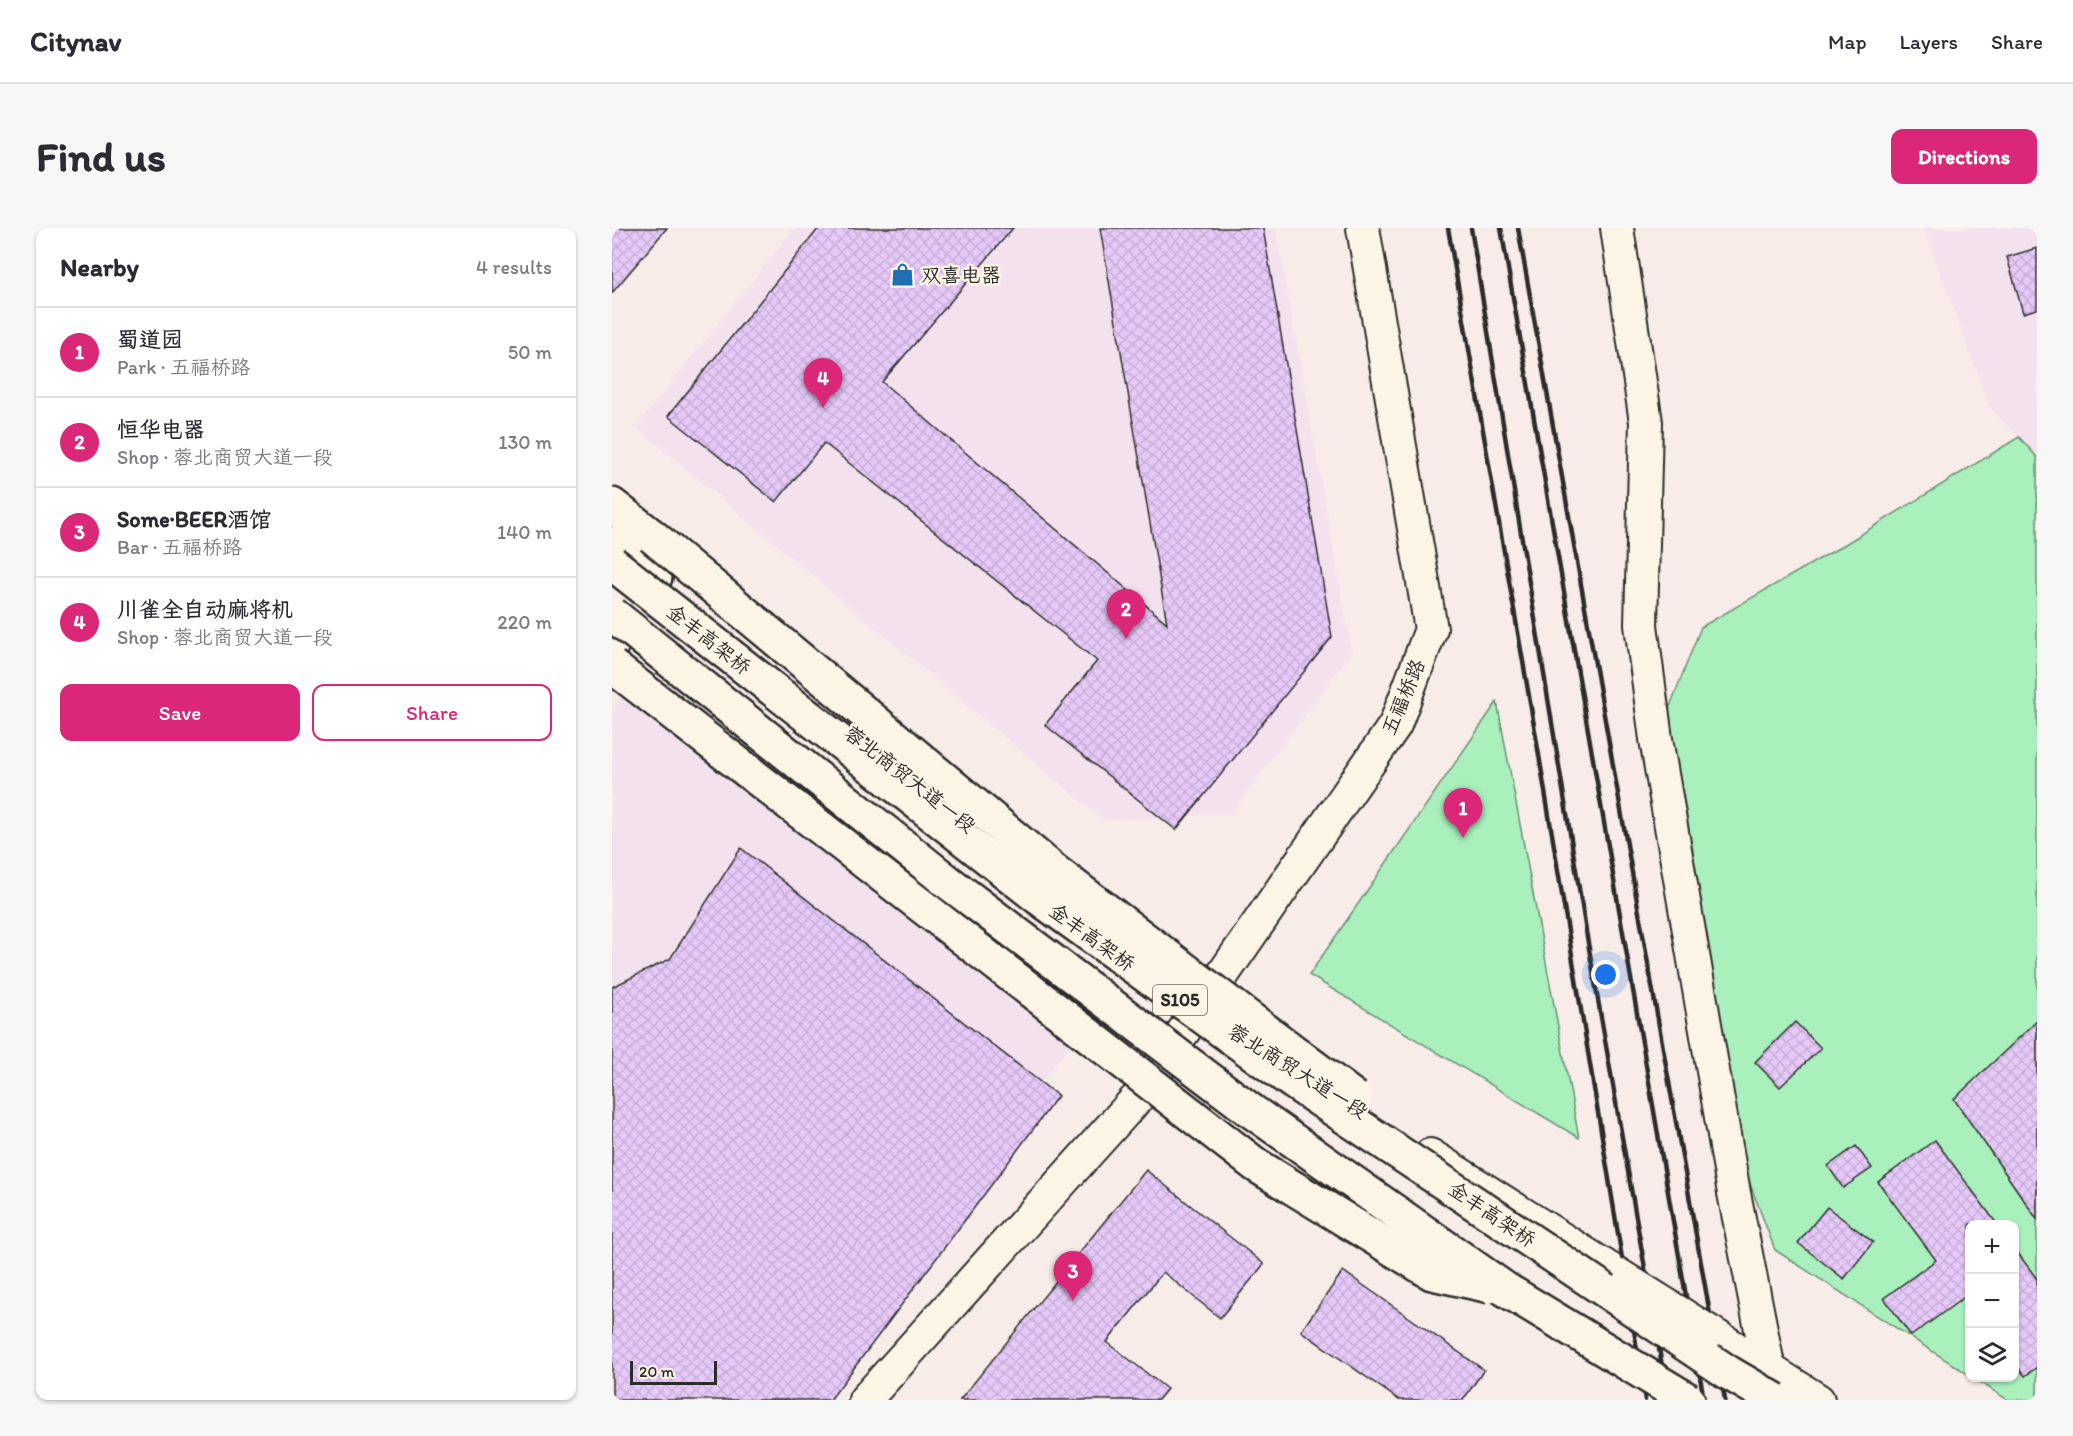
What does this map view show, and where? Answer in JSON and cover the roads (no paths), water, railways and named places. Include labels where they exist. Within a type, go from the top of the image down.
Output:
[{"type":"main road","points":[[612,505],[1058,874],[1346,1092],[1569,1266]]},
{"type":"main road","name":"蓉北商贸大道一段","points":[[612,543],[1199,1008]]},
{"type":"main road","name":"金丰高架桥","points":[[612,563],[1039,898],[1293,1082],[1729,1373],[1772,1390]]},
{"type":"main road","name":"金丰高架桥","points":[[613,639],[995,917],[1250,1110],[1505,1289],[1688,1400]]},
{"type":"main road","points":[[613,639],[1161,1063],[1624,1378]]},
{"type":"main road","points":[[613,639],[1256,1165],[1432,1273],[1505,1289]]},
{"type":"main road","points":[[1729,1373],[1789,1400]]},
{"type":"street","name":"五福桥路","points":[[865,1400],[1138,1096],[1395,725],[1431,629],[1363,228]]},
{"type":"street","points":[[1617,228],[1646,422],[1641,625],[1656,739],[1730,1169],[1772,1390]]},
{"type":"street","name":"蓉北商贸大道一段","points":[[1199,1008],[1710,1332],[1772,1390],[1818,1400]]},
{"type":"railway","points":[[1448,228],[1535,731],[1622,1258]]},
{"type":"railway","points":[[1471,228],[1587,937],[1668,1400]]},
{"type":"railway","points":[[1501,228],[1704,1400]]},
{"type":"railway","points":[[1518,228],[1710,1314]]},
{"type":"railway","points":[[1629,1299],[1645,1400]]},
{"type":"railway","points":[[1717,1355],[1725,1400]]},
{"type":"place","name":"双喜电器","points":[[903,275]]},
{"type":"place","name":"川雀全自动麻将机","points":[[823,408]]},
{"type":"place","name":"恒华电器","points":[[1126,639]]},
{"type":"place","name":"蜀道园","points":[[1463,838]]},
{"type":"place","name":"Some·BEER酒馆","points":[[1073,1301]]}]
